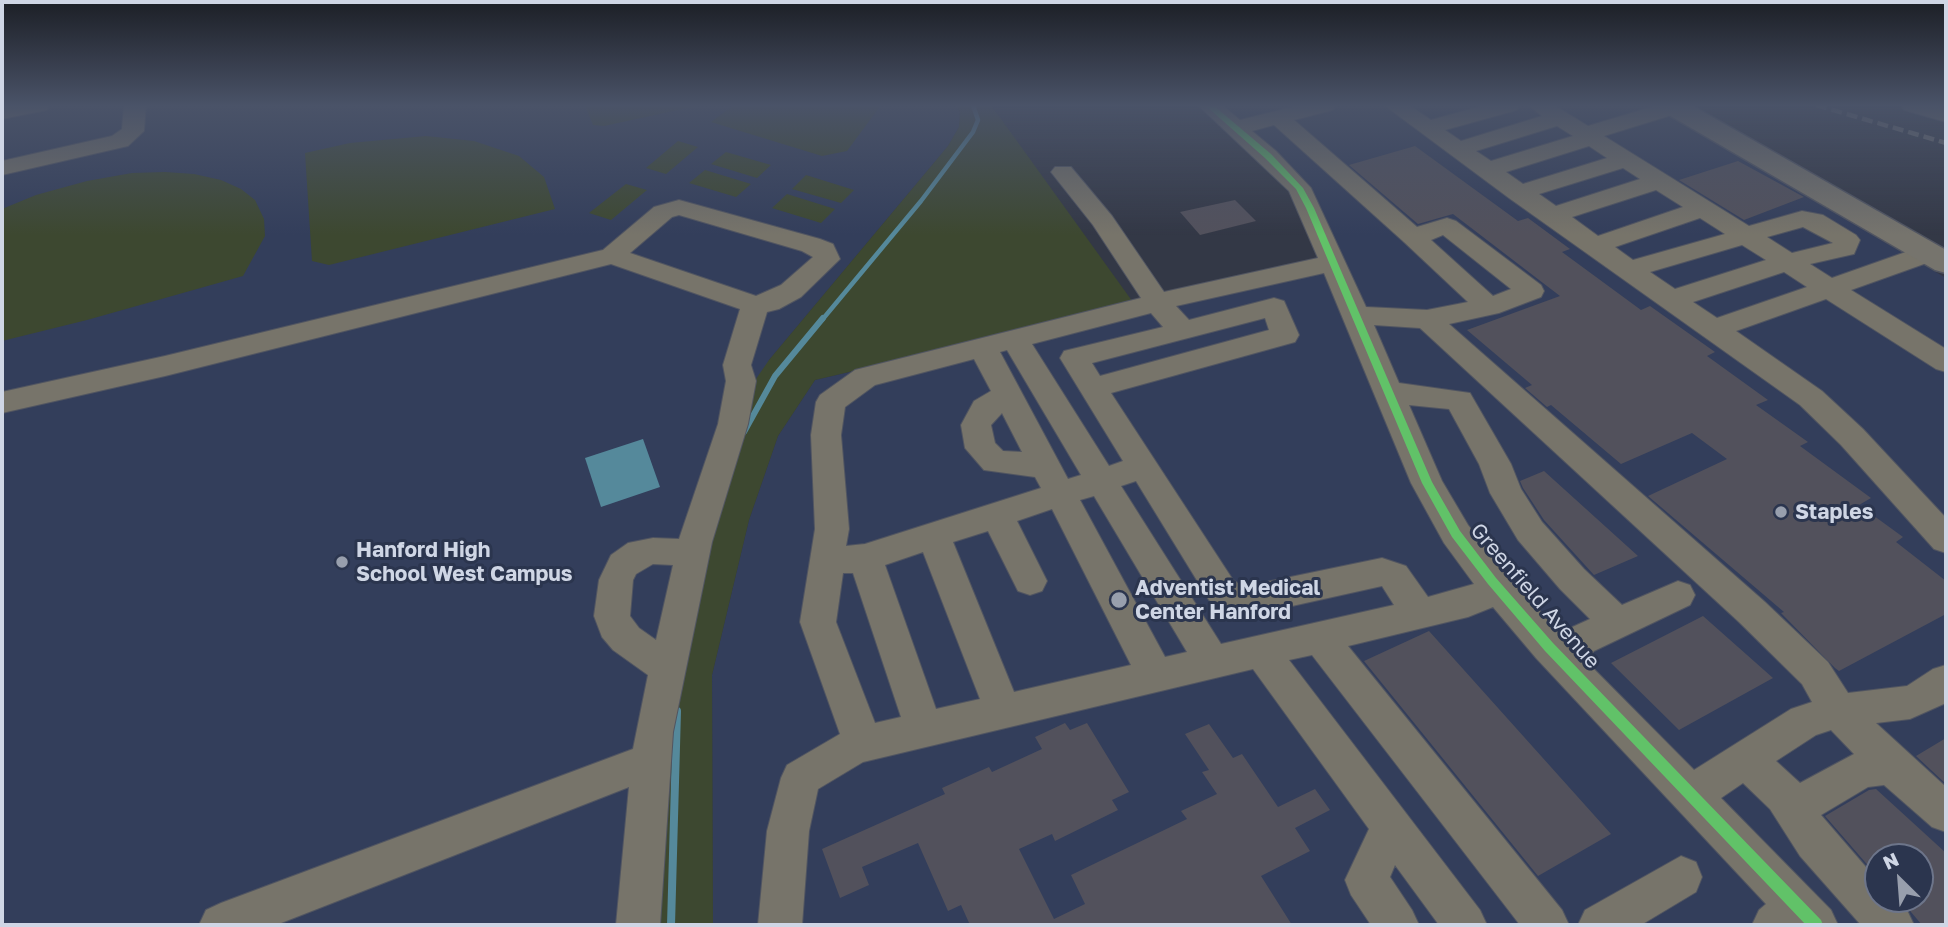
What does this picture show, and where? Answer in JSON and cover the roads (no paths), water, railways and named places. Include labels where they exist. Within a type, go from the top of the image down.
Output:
[{"type":"main road","points":[[1758,148],[1942,253]]},
{"type":"street","points":[[2,168],[88,148]]},
{"type":"street","name":"Greenfield Avenue","points":[[1257,148],[1299,188],[1334,263],[1427,483],[1456,534],[1498,589],[1564,662],[1692,794],[1796,919]]},
{"type":"street","points":[[1313,148],[1489,307]]},
{"type":"street","points":[[1487,170],[1552,148]]},
{"type":"street","points":[[1607,148],[1946,362]]},
{"type":"street","points":[[1457,149],[1811,398],[1942,530]]},
{"type":"street","points":[[1518,193],[1625,160]]},
{"type":"street","points":[[1063,172],[1103,220],[1158,303],[1183,331]]},
{"type":"street","points":[[1551,216],[1659,181]]},
{"type":"street","points":[[2,402],[165,366],[612,256],[663,212],[679,207],[811,245],[826,253],[826,262],[791,291],[769,303],[755,305],[612,256]]},
{"type":"street","points":[[1593,246],[1702,209]]},
{"type":"street","points":[[1628,270],[1802,219],[1814,220],[1847,240],[1845,248],[1787,262],[1670,300]]},
{"type":"street","points":[[1356,315],[1427,319],[1489,307],[1531,291],[1447,226],[1413,237]]},
{"type":"street","points":[[1713,330],[1828,287],[1942,253]]},
{"type":"street","points":[[863,744],[818,622],[832,529],[826,435],[831,402],[865,377],[1158,303],[1334,263]]},
{"type":"street","points":[[638,925],[649,761],[693,553],[733,424],[741,381],[737,365],[755,305]]},
{"type":"street","points":[[1093,388],[1285,335],[1274,307],[1074,358],[1143,467],[1221,590],[1231,598],[1247,601],[1382,572],[1394,576],[1420,614]]},
{"type":"street","points":[[1427,319],[1752,612],[1815,673],[1838,711],[1891,765],[1946,813]]},
{"type":"street","points":[[1015,340],[1213,663]]},
{"type":"street","points":[[983,348],[1156,676]]},
{"type":"street","points":[[1388,392],[1459,400],[1495,464],[1506,493],[1530,531],[1572,579],[1618,623]]},
{"type":"street","points":[[1008,396],[985,409],[976,425],[981,448],[995,462],[1052,480],[1103,480],[1143,467]]},
{"type":"street","points":[[827,561],[864,558],[997,515],[1052,480]]},
{"type":"street","points":[[997,515],[1030,581]]},
{"type":"street","points":[[934,537],[1003,711]]},
{"type":"street","points":[[668,669],[626,639],[615,626],[612,616],[615,580],[623,565],[640,553],[693,553]]},
{"type":"street","points":[[864,558],[925,730]]},
{"type":"street","points":[[780,925],[789,831],[801,778],[854,746],[1420,614],[1468,602],[1498,589]]},
{"type":"street","points":[[1564,662],[1581,640],[1678,595]]},
{"type":"street","points":[[1320,638],[1547,925]]},
{"type":"street","points":[[1261,651],[1465,925]]},
{"type":"street","points":[[1692,794],[1805,721],[1838,711],[1910,702],[1932,692],[1946,681]]},
{"type":"street","points":[[1744,758],[1784,795],[1815,842],[1857,891],[1892,925]]},
{"type":"street","points":[[246,920],[317,888],[649,761]]},
{"type":"street","points":[[1794,809],[1861,770],[1891,765]]},
{"type":"street","points":[[1392,827],[1366,880],[1397,925]]},
{"type":"street","points":[[1600,925],[1681,877]]},
{"type":"waterway","points":[[822,320],[921,201],[961,148]]},
{"type":"waterway","points":[[744,432],[775,376],[823,318]]},
{"type":"waterway","points":[[671,925],[677,711]]},
{"type":"place","name":"Staples","points":[[1781,512]]},
{"type":"place","name":"Hanford High School West Campus","points":[[342,562]]},
{"type":"place","name":"Adventist Medical Center Hanford","points":[[1119,600]]}]
